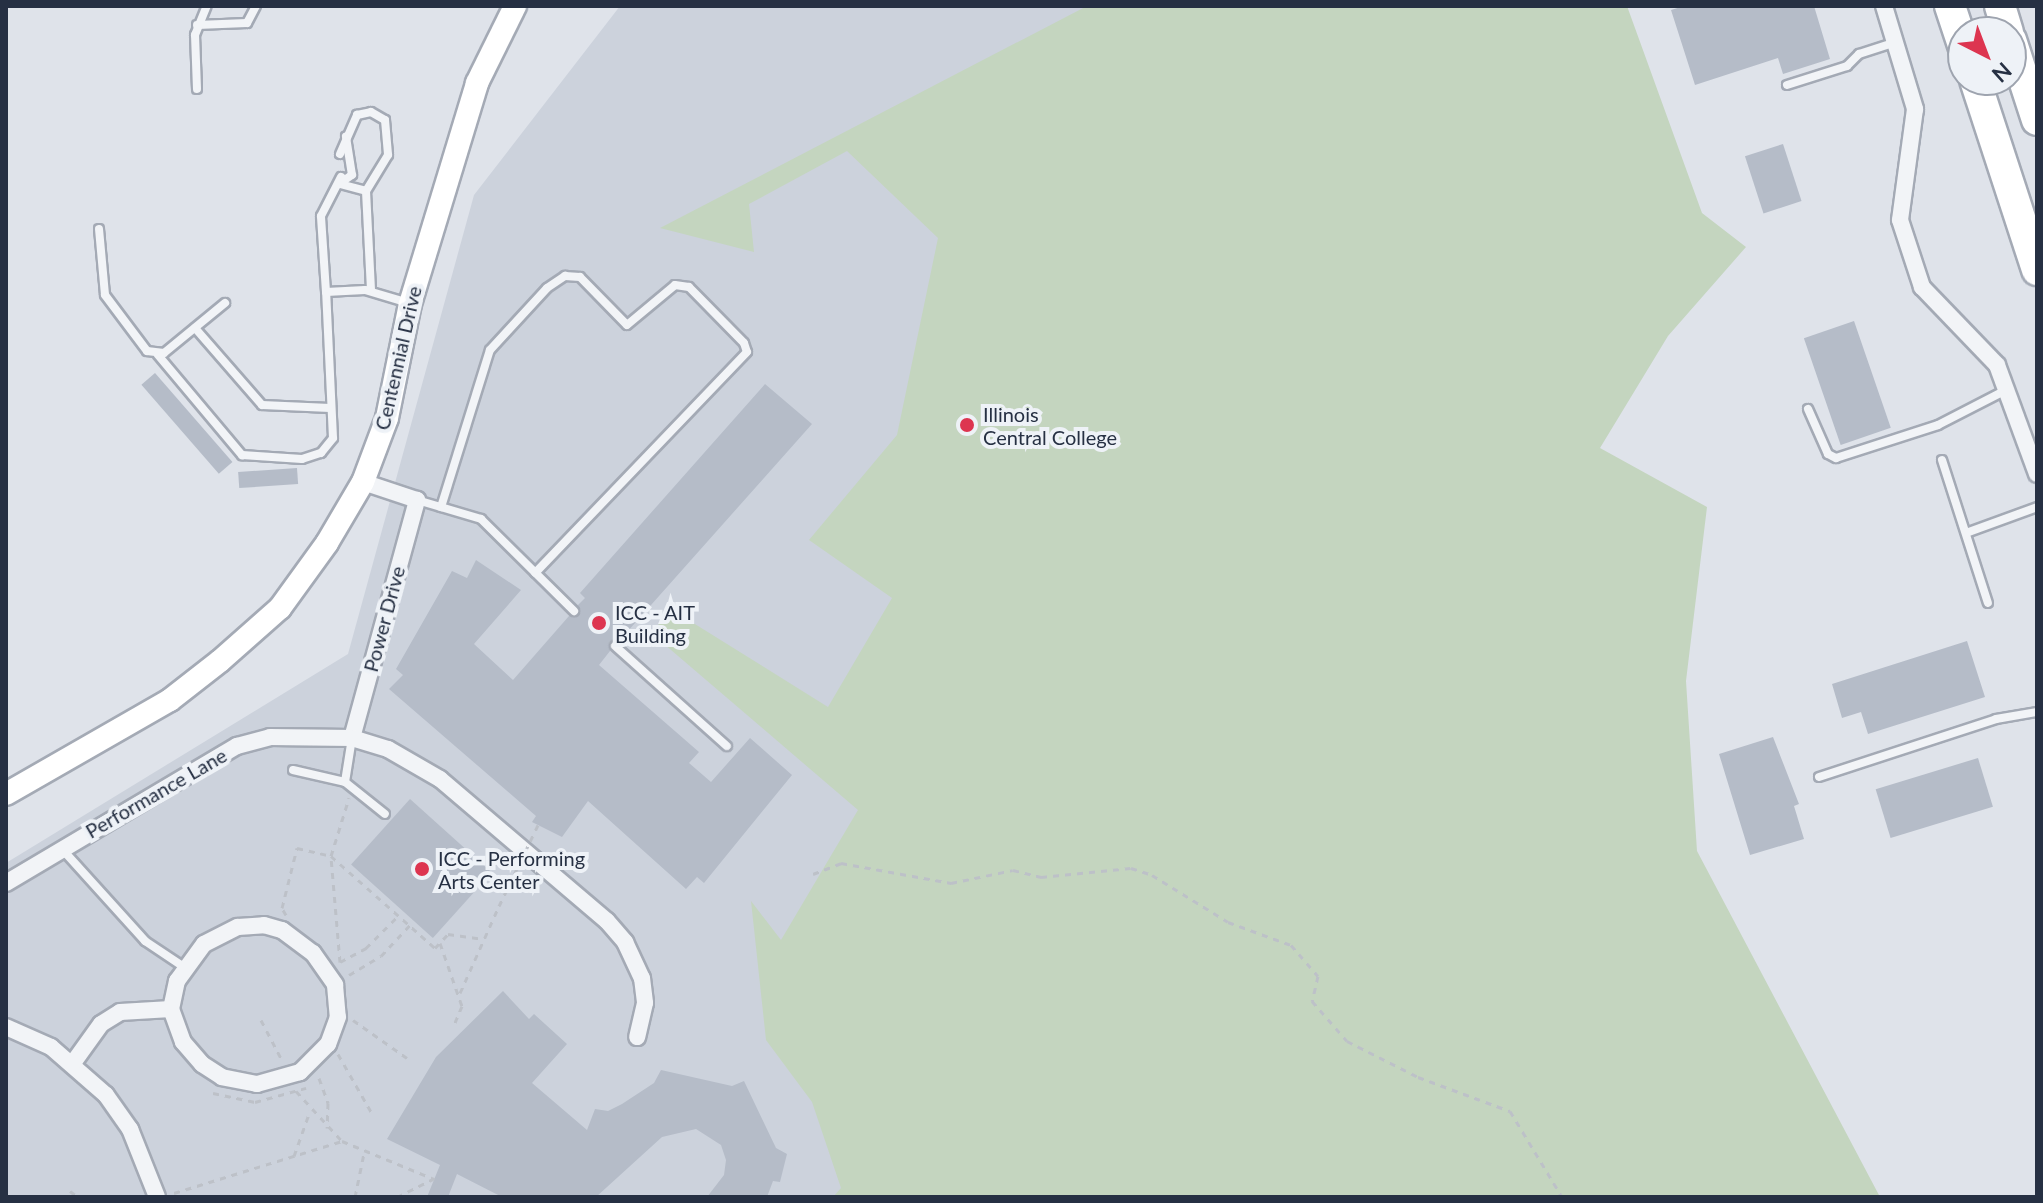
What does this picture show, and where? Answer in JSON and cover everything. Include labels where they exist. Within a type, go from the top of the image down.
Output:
[{"type":"highway","points":[[2027,89],[2037,120]]},
{"type":"highway","points":[[1980,96],[2037,270]]},
{"type":"main road","name":"Centennial Drive","points":[[6,794],[170,700],[220,661],[280,608],[327,543],[363,482],[387,418],[410,304],[477,83],[515,6]]},
{"type":"street","points":[[1884,6],[1915,109],[1900,220],[1931,302],[1997,365],[2009,389],[2037,474]]},
{"type":"street","points":[[363,482],[417,500]]},
{"type":"street","name":"Power Drive","points":[[352,738],[417,500]]},
{"type":"street","name":"Performance Lane","points":[[6,883],[237,746],[270,737],[352,738],[388,749],[440,779],[607,921],[625,942],[642,978],[645,1003],[637,1037]]},
{"type":"street","points":[[238,927],[282,930],[313,953],[335,985],[338,1017],[328,1044],[294,1085],[257,1084],[213,1072],[183,1042],[171,1009],[184,967],[204,944],[238,927]]},
{"type":"street","points":[[73,1063],[101,1024],[120,1012],[171,1009]]},
{"type":"street","points":[[6,1027],[73,1063],[106,1095],[130,1129],[165,1195]]},
{"type":"lane","points":[[197,89],[197,25],[207,6]]},
{"type":"lane","points":[[197,25],[247,23],[256,6]]},
{"type":"lane","points":[[1787,85],[1847,66],[1859,54],[1896,42]]},
{"type":"lane","points":[[340,154],[357,115],[365,111],[386,123],[388,155],[366,191],[371,291]]},
{"type":"lane","points":[[99,229],[108,300],[147,351],[158,355],[238,453],[248,458],[302,459],[321,453],[333,438],[321,216],[340,181],[352,175],[346,135]]},
{"type":"lane","points":[[340,181],[366,191]]},
{"type":"lane","points":[[441,507],[490,350],[547,288],[565,276],[580,277],[631,325],[675,285],[689,287],[744,343],[747,352],[535,573]]},
{"type":"lane","points":[[326,292],[371,291],[410,304]]},
{"type":"lane","points":[[158,355],[225,303]]},
{"type":"lane","points":[[195,328],[262,405],[330,408]]},
{"type":"lane","points":[[1808,409],[1828,454],[1836,458],[1938,425],[2009,389]]},
{"type":"lane","points":[[1942,460],[1988,603]]},
{"type":"lane","points":[[417,500],[481,519],[574,611]]},
{"type":"lane","points":[[1966,533],[2037,507]]},
{"type":"lane","points":[[615,646],[727,746]]},
{"type":"lane","points":[[1819,777],[1996,719],[2037,712]]},
{"type":"lane","points":[[349,784],[352,738]]},
{"type":"lane","points":[[293,770],[349,784],[385,814]]},
{"type":"lane","points":[[61,848],[145,941],[184,967]]},
{"type":"path","points":[[347,985],[340,962],[331,856],[349,784]]},
{"type":"path","points":[[460,993],[538,825]]},
{"type":"path","points":[[288,918],[282,908],[297,848],[331,856],[435,948],[448,934],[484,939]]},
{"type":"path","points":[[813,874],[841,863],[951,883],[1013,870],[1041,877],[1131,868],[1152,875],[1228,922],[1291,945],[1318,976],[1312,1001],[1347,1041],[1418,1077],[1510,1111],[1562,1197]]},
{"type":"path","points":[[340,962],[366,948],[399,915]]},
{"type":"path","points":[[345,977],[381,956],[410,925]]},
{"type":"path","points":[[440,943],[460,993],[460,1017],[453,1027]]},
{"type":"path","points":[[328,945],[340,962]]},
{"type":"path","points":[[348,1028],[350,1018],[407,1058]]},
{"type":"path","points":[[261,1020],[294,1085],[326,1129],[364,1153],[434,1179],[397,1197]]},
{"type":"path","points":[[333,1062],[342,1046]]},
{"type":"path","points":[[338,1054],[373,1115]]},
{"type":"path","points":[[213,1093],[255,1102],[319,1078],[327,1070]]},
{"type":"path","points":[[319,1078],[328,1103],[326,1129]]},
{"type":"path","points":[[294,1156],[310,1111]]},
{"type":"path","points":[[165,1195],[342,1141]]},
{"type":"path","points":[[355,1197],[364,1153]]},
{"type":"path","points":[[70,1191],[78,1197]]},
{"type":"shaded area","name":"Illinois Central College","points":[[620,6],[1376,6],[1796,1197],[6,1197],[6,863],[348,654],[474,195]]},
{"type":"green space","points":[[1087,6],[1627,6],[1702,213],[1746,247],[1668,336],[1600,448],[1707,507],[1686,681],[1697,851],[1880,1197],[833,1197],[841,1188],[812,1102],[766,1040],[751,901],[781,940],[858,810],[650,632],[674,611],[828,707],[892,598],[809,540],[897,435],[938,238],[847,151],[749,204],[754,252],[660,228]]},
{"type":"building","points":[[1684,6],[1814,6],[1830,59],[1783,74],[1778,58],[1695,85],[1671,10]]},
{"type":"building","points":[[1783,144],[1802,201],[1763,213],[1745,156]]},
{"type":"building","points":[[1854,321],[1891,428],[1841,445],[1804,338]]},
{"type":"building","points":[[155,373],[232,462],[219,474],[141,385]]},
{"type":"building","name":"ICC - AIT Building","points":[[765,384],[812,424],[619,641],[609,642],[610,651],[599,665],[699,752],[689,763],[711,782],[750,738],[792,775],[704,883],[697,877],[686,889],[588,801],[562,837],[532,822],[536,816],[389,689],[403,675],[396,669],[452,571],[467,578],[476,560],[521,590],[474,644],[513,680],[569,616],[579,615],[578,605],[585,598],[580,593]]},
{"type":"building","points":[[297,468],[298,484],[239,488],[238,472]]},
{"type":"building","points":[[1967,641],[1985,697],[1868,734],[1861,712],[1842,718],[1832,684]]},
{"type":"building","points":[[1773,737],[1799,804],[1794,806],[1804,839],[1750,855],[1719,754]]},
{"type":"building","points":[[1978,758],[1993,807],[1891,838],[1876,789]]},
{"type":"building","name":"ICC - Performing Arts Center","points":[[410,799],[492,873],[433,938],[351,864]]},
{"type":"building","points":[[503,991],[529,1019],[534,1014],[567,1044],[532,1083],[587,1130],[595,1109],[608,1111],[622,1104],[654,1083],[661,1070],[732,1086],[744,1081],[776,1148],[787,1154],[780,1182],[773,1181],[767,1197],[707,1197],[724,1175],[726,1160],[721,1145],[696,1129],[662,1137],[596,1197],[502,1197],[457,1174],[448,1197],[427,1197],[440,1165],[387,1139],[436,1057]]},
{"type":"place","name":"Illinois Central College","points":[[967,425]]},
{"type":"place","name":"ICC - AIT Building","points":[[599,623]]},
{"type":"place","name":"ICC - Performing Arts Center","points":[[422,869]]}]
